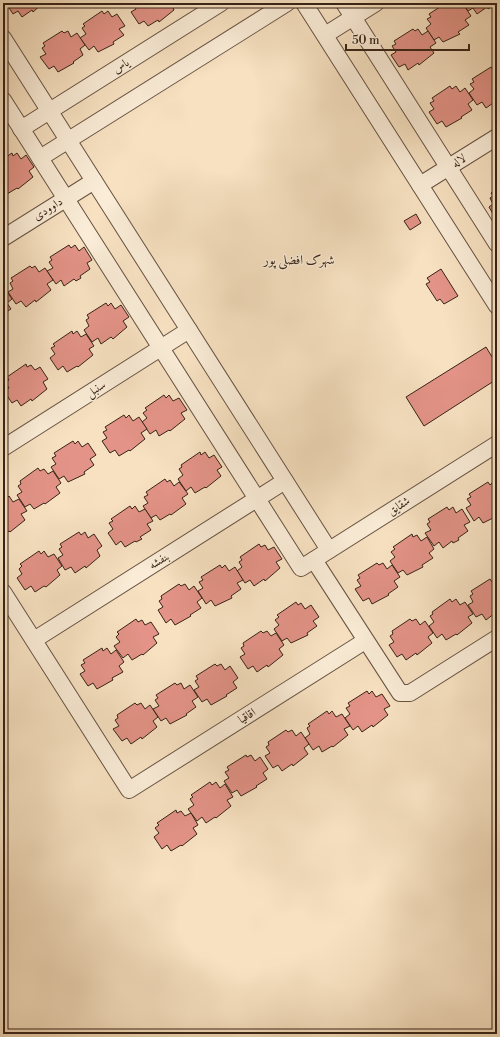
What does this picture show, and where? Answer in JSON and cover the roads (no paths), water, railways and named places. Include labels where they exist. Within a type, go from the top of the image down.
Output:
[{"type":"street","name":"یاس","points":[[21,129],[221,3]]},
{"type":"street","points":[[40,158],[287,3]]},
{"type":"street","points":[[304,3],[497,306]]},
{"type":"street","points":[[344,3],[497,244]]},
{"type":"street","points":[[325,35],[376,3]]},
{"type":"street","points":[[3,38],[330,550]]},
{"type":"street","points":[[3,100],[257,499],[365,642],[396,690],[405,695],[497,638]]},
{"type":"street","name":"لاله","points":[[420,185],[497,137]]},
{"type":"street","name":"داوودی","points":[[3,238],[94,181]]},
{"type":"street","name":"سنبل","points":[[3,448],[189,330]]},
{"type":"street","name":"شقایق","points":[[307,564],[497,444]]},
{"type":"street","name":"بنفشه","points":[[34,640],[285,481]]},
{"type":"street","points":[[3,592],[34,640]]},
{"type":"street","name":"اقاقیا","points":[[34,640],[129,790],[365,642]]},
{"type":"district","name":"شهرک افضلی ‌پور","points":[[299,260]]}]
